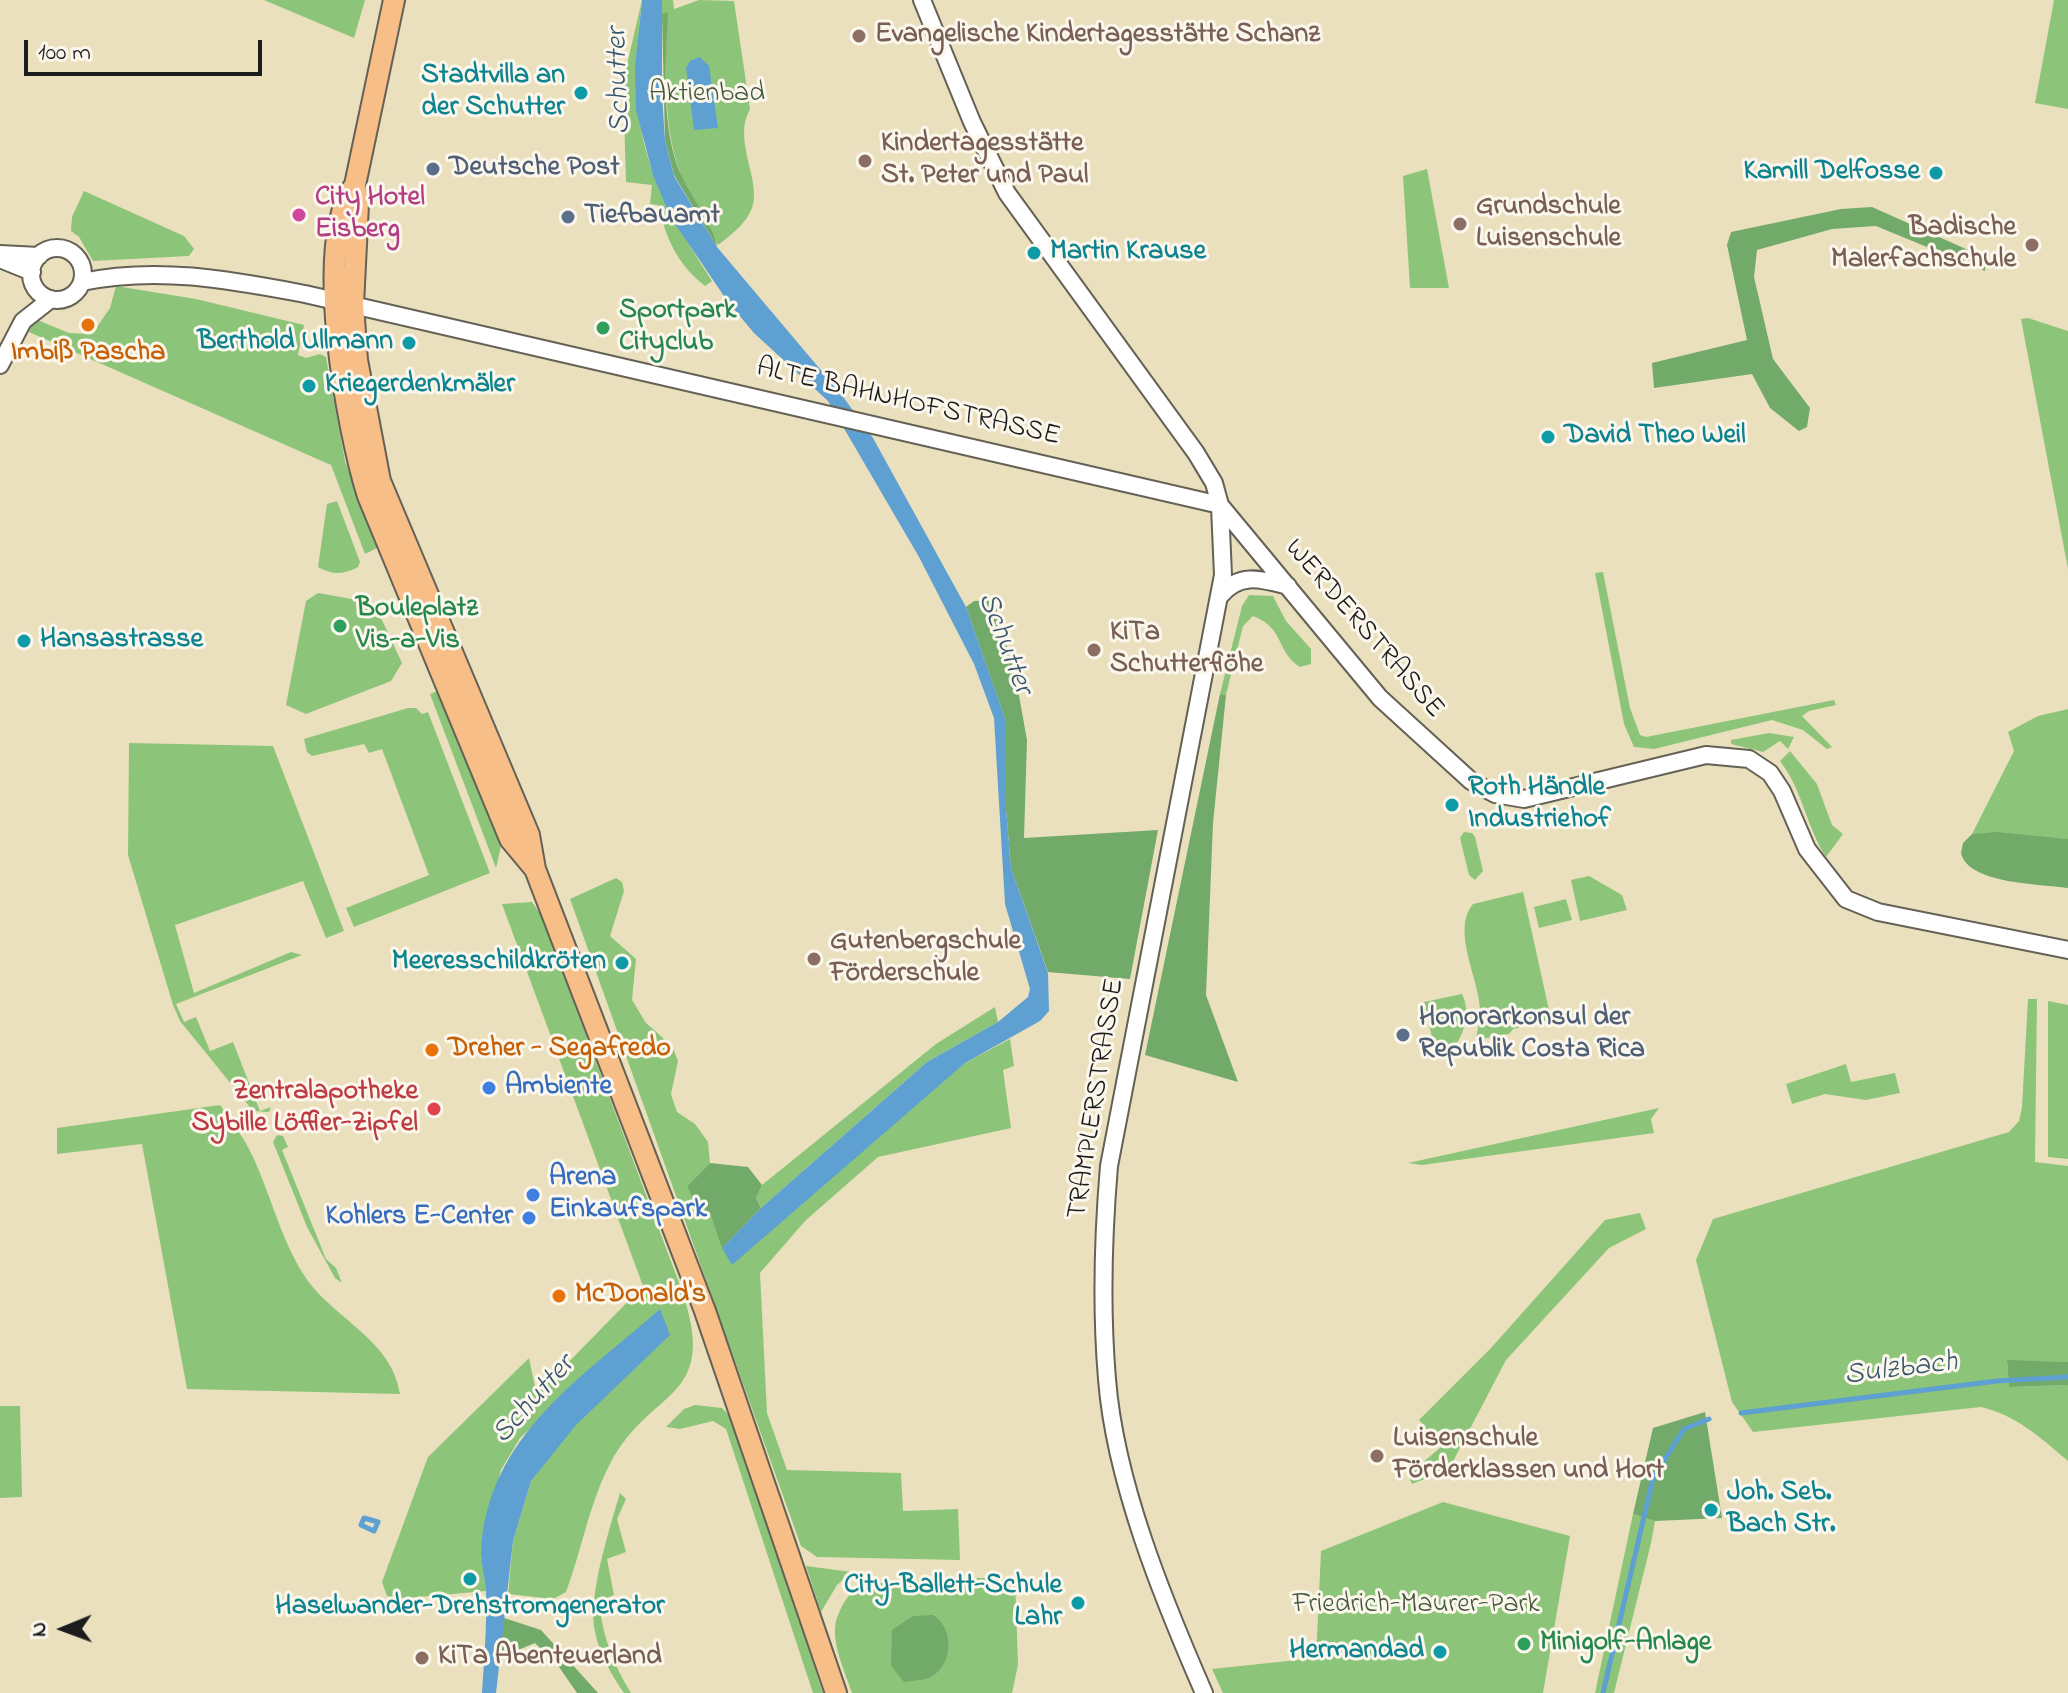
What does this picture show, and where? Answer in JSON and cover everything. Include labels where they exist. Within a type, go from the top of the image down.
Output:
[{"type":"main road","points":[[394,0],[355,185],[358,204],[345,303],[380,481],[529,835],[535,869],[705,1311],[836,1693]]},
{"type":"street","name":"WERDERSTRASSE","points":[[922,0],[972,122],[1007,193],[1196,453],[1214,483],[1220,505],[1380,698],[1450,765],[1495,794],[1524,799],[1706,755],[1749,759],[1770,773],[1782,791],[1807,849],[1834,888],[1846,899],[1878,912],[2068,950]]},
{"type":"street","points":[[0,257],[39,256],[53,248],[67,250],[82,274],[73,295],[51,299],[23,321],[0,365]]},
{"type":"street","points":[[23,321],[23,308],[39,256]]},
{"type":"street","points":[[0,257],[34,280],[51,299]]},
{"type":"street","name":"ALTE BAHNHOFSTRASSE","points":[[82,274],[151,273],[221,278],[345,303],[830,412],[1220,505]]},
{"type":"street","name":"TRAMPLERSTRASSE","points":[[1204,1693],[1140,1529],[1117,1436],[1107,1382],[1103,1239],[1109,1166],[1219,597],[1224,531],[1220,505]]},
{"type":"street","points":[[1219,597],[1229,585],[1247,578],[1288,586]]},
{"type":"green space","points":[[264,0],[365,0],[354,38]]},
{"type":"green space","points":[[642,0],[637,83],[639,117],[656,179],[670,210],[712,281],[705,286],[687,269],[674,250],[658,205],[650,204],[652,185],[626,182],[623,82]]},
{"type":"green space","name":"Aktienbad","points":[[662,0],[673,0],[674,9],[699,0],[734,1],[750,109],[744,134],[754,197],[746,219],[718,245],[685,185],[672,143],[667,100],[667,13],[662,14]]},
{"type":"green space","points":[[2054,0],[2068,0],[2068,109],[2035,103]]},
{"type":"green space","points":[[668,12],[666,89],[672,146],[681,175],[711,229],[717,247],[674,175],[665,140],[662,14]]},
{"type":"green space","points":[[1427,169],[1449,288],[1410,288],[1403,176]]},
{"type":"green space","points":[[84,191],[184,236],[194,249],[189,256],[93,261],[79,237],[71,231],[72,217]]},
{"type":"green space","points":[[1872,207],[1986,258],[1985,271],[1876,226],[1832,229],[1757,250],[1754,277],[1773,359],[1810,408],[1807,427],[1799,431],[1770,408],[1752,374],[1654,388],[1652,363],[1747,340],[1727,245],[1731,232],[1841,209]]},
{"type":"green space","points":[[116,286],[196,299],[304,325],[298,355],[306,358],[320,354],[326,357],[345,461],[377,548],[365,554],[331,465],[29,332],[35,319],[69,333],[92,334],[110,308]]},
{"type":"green space","points":[[2028,318],[2068,331],[2068,569],[2021,319]]},
{"type":"green space","points":[[337,501],[360,562],[358,567],[338,573],[318,567],[327,504]]},
{"type":"green space","points":[[1603,572],[1630,708],[1640,735],[1646,737],[1834,700],[1836,705],[1809,711],[1802,716],[1832,747],[1827,749],[1803,730],[1772,720],[1654,749],[1634,747],[1624,724],[1595,573]]},
{"type":"green space","points":[[318,593],[374,603],[402,663],[391,681],[306,714],[286,705],[306,601]]},
{"type":"green space","points":[[1249,595],[1273,596],[1286,621],[1311,649],[1311,664],[1300,667],[1292,661],[1276,633],[1253,616],[1243,626],[1226,695],[1220,694],[1242,606]]},
{"type":"green space","points":[[994,600],[1016,679],[1027,740],[1024,838],[1158,830],[1130,979],[1048,972],[1011,868],[1006,809],[1006,721],[966,607],[974,601]]},
{"type":"green space","points":[[444,688],[503,837],[496,868],[430,694]]},
{"type":"green space","points":[[1220,694],[1226,695],[1213,823],[1206,995],[1238,1082],[1145,1055]]},
{"type":"green space","points":[[416,708],[422,714],[428,712],[490,873],[354,927],[346,908],[429,875],[382,749],[369,753],[364,744],[312,756],[307,752],[304,739]]},
{"type":"green space","points":[[2068,709],[2068,839],[1972,834],[2014,751],[2008,732],[2038,716]]},
{"type":"green space","points":[[1769,733],[1794,737],[1788,749],[1780,741],[1763,752],[1731,744],[1731,740]]},
{"type":"green space","points":[[129,743],[273,746],[344,931],[326,938],[303,881],[175,925],[194,993],[291,952],[302,955],[176,1004],[184,1022],[196,1017],[210,1051],[233,1042],[260,1111],[271,1107],[269,1112],[253,1111],[180,1021],[173,1005],[128,855]]},
{"type":"green space","points":[[1790,751],[1817,784],[1832,825],[1843,834],[1826,857],[1794,784],[1780,761]]},
{"type":"green space","points":[[1464,832],[1472,833],[1475,837],[1483,871],[1475,880],[1469,875],[1460,838]]},
{"type":"green space","points":[[1997,832],[2068,839],[2068,888],[2007,881],[1977,871],[1966,863],[1961,853],[1963,843],[1972,834]]},
{"type":"green space","points":[[1589,876],[1622,895],[1627,910],[1580,921],[1571,880]]},
{"type":"green space","points":[[616,878],[622,882],[624,891],[610,936],[636,959],[632,1000],[646,1023],[672,1046],[678,1061],[671,1094],[677,1112],[695,1124],[708,1142],[710,1163],[687,1186],[693,1199],[711,1216],[732,1264],[937,1085],[965,1063],[1010,1039],[1014,1066],[1003,1070],[1011,1128],[878,1157],[805,1221],[760,1273],[767,1413],[787,1470],[901,1473],[903,1511],[958,1509],[960,1560],[817,1557],[801,1546],[570,899]]},
{"type":"green space","points":[[1523,892],[1551,1019],[1513,1029],[1509,1034],[1476,1040],[1480,1009],[1465,941],[1467,915],[1473,904]]},
{"type":"green space","points":[[1566,899],[1572,920],[1539,928],[1534,907]]},
{"type":"green space","points":[[532,902],[541,915],[681,1288],[691,1325],[693,1353],[687,1373],[676,1390],[626,1438],[610,1464],[566,1592],[553,1599],[508,1594],[513,1541],[531,1481],[660,1309],[520,1438],[501,1470],[481,1555],[486,1591],[397,1599],[387,1596],[382,1582],[428,1457],[529,1358],[535,1387],[554,1377],[643,1286],[502,904]]},
{"type":"green space","points":[[1462,994],[1466,1012],[1462,1032],[1452,1048],[1436,1055],[1424,1002]]},
{"type":"green space","points":[[2028,999],[2037,999],[2035,1162],[2068,1166],[2068,1362],[2007,1361],[2009,1387],[2068,1385],[2068,1461],[2017,1422],[1981,1407],[1753,1432],[1732,1402],[1696,1260],[1713,1219],[2009,1132],[2019,1121],[2022,1107]]},
{"type":"green space","points":[[2048,1001],[2068,1005],[2068,1159],[2048,1157]]},
{"type":"green space","points":[[995,1007],[998,1022],[927,1062],[761,1208],[756,1198],[762,1185],[936,1044]]},
{"type":"green space","points":[[1846,1064],[1851,1082],[1895,1073],[1900,1093],[1866,1100],[1825,1094],[1792,1104],[1786,1084]]},
{"type":"green space","points":[[220,1105],[250,1150],[299,1267],[320,1295],[375,1346],[395,1376],[400,1394],[187,1389],[142,1144],[57,1154],[57,1128]]},
{"type":"green space","points":[[1659,1108],[1651,1119],[1654,1133],[1422,1165],[1408,1163]]},
{"type":"green space","points":[[277,1135],[283,1136],[288,1147],[282,1150],[326,1259],[336,1268],[342,1283],[335,1278],[307,1227],[273,1142]]},
{"type":"green space","points":[[710,1163],[748,1167],[762,1185],[756,1198],[761,1208],[722,1248],[711,1216],[693,1199],[687,1186]]},
{"type":"green space","points":[[1640,1213],[1646,1229],[1609,1248],[1506,1360],[1449,1469],[1412,1484],[1408,1475],[1441,1447],[1419,1420],[1491,1348],[1605,1220]]},
{"type":"green space","points":[[2007,1360],[2068,1362],[2068,1385],[2009,1387]]},
{"type":"green space","points":[[695,1405],[722,1408],[733,1419],[823,1693],[813,1693],[726,1429],[713,1421],[680,1429],[666,1427],[684,1409]]},
{"type":"green space","points":[[0,1406],[20,1406],[22,1497],[0,1498]]},
{"type":"green space","points":[[1705,1412],[1722,1518],[1655,1521],[1633,1514],[1653,1428]]},
{"type":"green space","points":[[620,1493],[626,1499],[617,1519],[626,1552],[607,1559],[614,1595],[599,1601],[609,1649],[631,1693],[624,1693],[606,1664],[593,1618],[601,1562]]},
{"type":"green space","name":"Friedrich-Maurer-Park","points":[[1443,1502],[1570,1536],[1543,1693],[1223,1693],[1212,1669],[1316,1658],[1321,1551]]},
{"type":"green space","points":[[1633,1514],[1655,1521],[1651,1543],[1614,1693],[1595,1693]]},
{"type":"green space","points":[[806,1566],[852,1572],[837,1585],[821,1612]]},
{"type":"green space","points":[[1015,1577],[1018,1665],[1012,1693],[852,1693],[835,1630],[841,1608],[855,1590],[906,1581]]},
{"type":"green space","points":[[933,1615],[945,1628],[948,1637],[944,1664],[931,1677],[904,1682],[891,1666],[892,1630],[913,1616]]},
{"type":"green space","points":[[504,1618],[541,1630],[598,1693],[577,1693],[559,1667],[535,1643],[499,1658]]},
{"type":"water","points":[[642,0],[662,0],[665,140],[674,176],[717,247],[841,394],[873,438],[966,607],[1006,721],[1006,809],[1011,868],[1048,973],[1049,1011],[1040,1021],[965,1063],[732,1265],[722,1248],[761,1208],[927,1062],[998,1022],[1028,997],[1030,989],[1005,904],[994,718],[974,664],[919,557],[828,401],[754,333],[728,302],[671,218],[653,175],[636,110],[635,67]]},
{"type":"water","points":[[700,57],[709,66],[718,128],[694,130],[686,68],[690,61]]},
{"type":"water","points":[[660,1309],[670,1335],[576,1425],[531,1481],[513,1541],[496,1693],[482,1693],[486,1590],[481,1552],[487,1511],[500,1475],[519,1443],[543,1413]]},
{"type":"waterway","name":"Sulzbach","points":[[1741,1413],[1997,1381],[2068,1377]]},
{"type":"waterway","name":"Sulzbach","points":[[1603,1693],[1653,1478],[1684,1429],[1709,1419]]},
{"type":"waterway","points":[[364,1518],[378,1522],[374,1531],[361,1525],[364,1518]]},
{"type":"place","name":"Evangelische Kindertagesstätte Schanz","points":[[859,36]]},
{"type":"place","name":"Stadtvilla an der Schutter","points":[[581,93]]},
{"type":"place","name":"Kindertagesstätte St. Peter und Paul","points":[[865,161]]},
{"type":"place","name":"Deutsche Post","points":[[433,169]]},
{"type":"place","name":"Kamill Delfosse","points":[[1936,173]]},
{"type":"place","name":"City Hotel Eisberg","points":[[299,215]]},
{"type":"place","name":"Tiefbauamt","points":[[568,217]]},
{"type":"place","name":"Grundschule Luisenschule","points":[[1460,224]]},
{"type":"place","name":"Badische Malerfachschule","points":[[2032,245]]},
{"type":"place","name":"Martin Krause","points":[[1034,253]]},
{"type":"place","name":"Imbiß Pascha","points":[[88,325]]},
{"type":"place","name":"Sportpark Cityclub","points":[[603,328]]},
{"type":"place","name":"Berthold Ullmann","points":[[409,343]]},
{"type":"place","name":"Kriegerdenkmäler","points":[[309,386]]},
{"type":"place","name":"David Theo Weil","points":[[1548,437]]},
{"type":"place","name":"Bouleplatz Vis-a-Vis","points":[[340,626]]},
{"type":"place","name":"Hansastrasse","points":[[24,641]]},
{"type":"place","name":"KiTa Schutterflöhe","points":[[1094,650]]},
{"type":"place","name":"Roth Händle Industriehof","points":[[1452,805]]},
{"type":"place","name":"Gutenbergschule Förderschule","points":[[814,959]]},
{"type":"place","name":"Meeresschildkröten","points":[[622,963]]},
{"type":"place","name":"Honorarkonsul der Republik Costa Rica","points":[[1403,1035]]},
{"type":"place","name":"Dreher - Segafredo","points":[[432,1050]]},
{"type":"place","name":"Ambiente","points":[[489,1088]]},
{"type":"place","name":"Zentralapotheke Sybille Löffler-Zipfel","points":[[434,1109]]},
{"type":"place","name":"Arena Einkaufspark","points":[[533,1195]]},
{"type":"place","name":"Kohlers E-Center","points":[[529,1218]]},
{"type":"place","name":"McDonald's","points":[[559,1296]]},
{"type":"place","name":"Luisenschule Förderklassen und Hort","points":[[1377,1456]]},
{"type":"place","name":"Joh. Seb. Bach Str.","points":[[1711,1510]]},
{"type":"place","name":"Haselwander-Drehstromgenerator","points":[[470,1579]]},
{"type":"place","name":"City-Ballett-Schule Lahr","points":[[1078,1603]]},
{"type":"place","name":"Minigolf-Anlage","points":[[1524,1644]]},
{"type":"place","name":"Hermandad","points":[[1440,1652]]},
{"type":"place","name":"KiTa Abenteuerland","points":[[422,1658]]},
{"type":"water label","name":"Schutter","points":[[621,81]]},
{"type":"water label","name":"Schutter","points":[[1003,644]]},
{"type":"water label","name":"Schutter","points":[[535,1401]]}]
